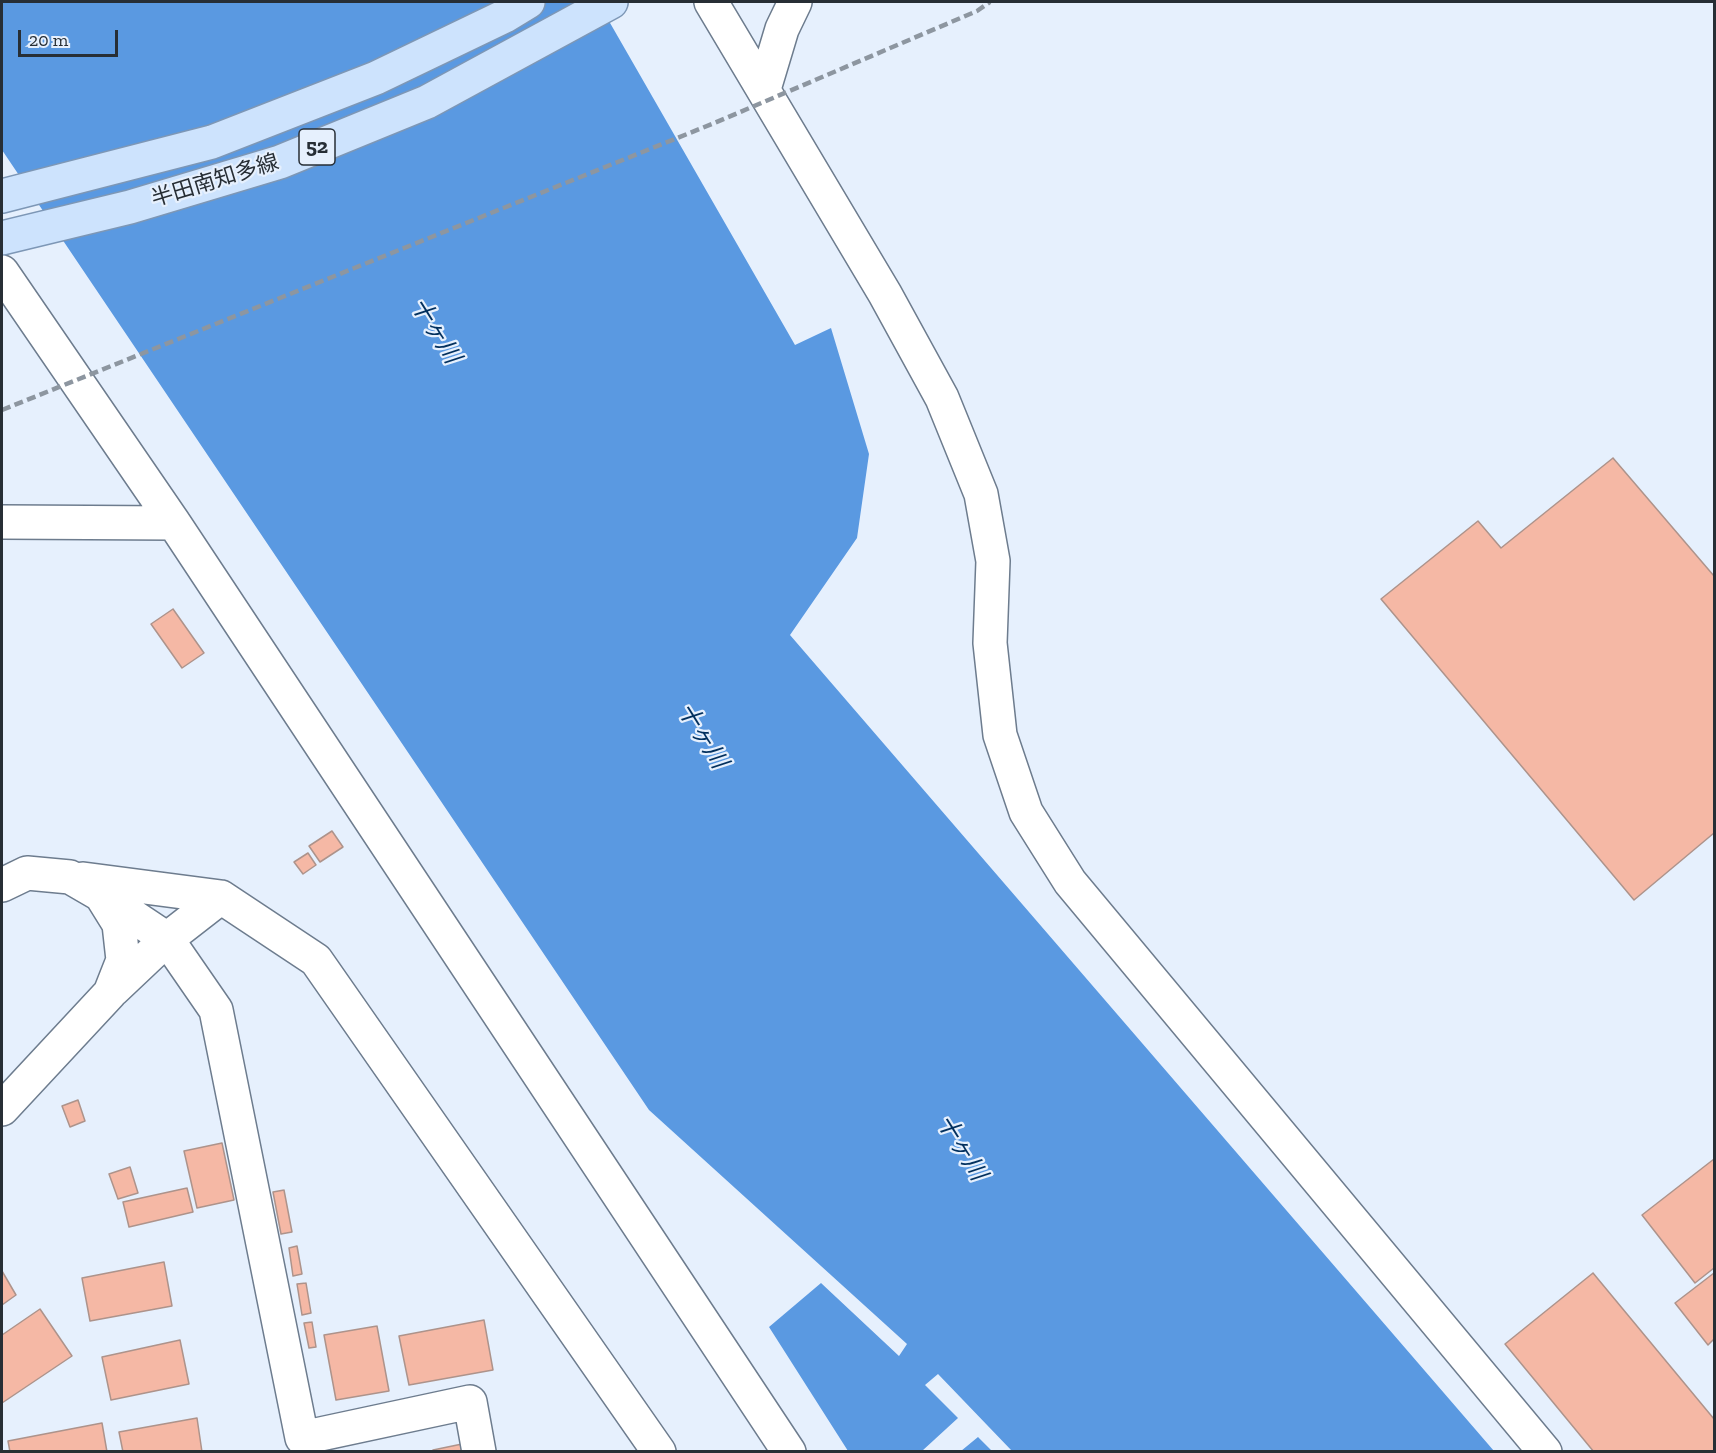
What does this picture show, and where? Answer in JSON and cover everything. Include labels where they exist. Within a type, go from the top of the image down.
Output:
[{"type":"main road","name":"半田南知多線","points":[[2,196],[212,142],[376,78],[505,16],[528,2]]},
{"type":"main road","name":"半田南知多線","points":[[2,238],[129,207],[280,162],[427,102],[611,2]]},
{"type":"street","points":[[711,2],[885,294],[942,398],[981,494],[993,561],[990,644],[999,735],[1026,812],[1070,882],[1545,1452]]},
{"type":"street","points":[[764,89],[782,30],[795,2]]},
{"type":"street","points":[[2,272],[174,523],[789,1452]]},
{"type":"street","points":[[2,522],[174,523]]},
{"type":"street","points":[[2,885],[27,873],[221,897],[316,960],[659,1452]]},
{"type":"street","points":[[70,877],[167,939],[216,1010],[302,1438],[470,1402],[479,1452]]},
{"type":"street","points":[[101,895],[119,924],[123,960],[110,993]]},
{"type":"street","points":[[2,1109],[110,993],[167,939],[221,897]]},
{"type":"water","name":"十ヶ川","points":[[2,2],[598,2],[795,345],[831,328],[869,454],[857,538],[790,635],[1494,1451],[1012,1451],[938,1374],[925,1385],[958,1418],[922,1451],[848,1451],[769,1327],[821,1283],[899,1356],[907,1344],[649,1110],[2,150]]},
{"type":"water","points":[[978,1437],[992,1451],[961,1451]]},
{"type":"building","points":[[1613,458],[1714,576],[1714,833],[1634,900],[1381,599],[1478,521],[1501,548]]},
{"type":"building","points":[[173,609],[204,653],[182,668],[151,624]]},
{"type":"building","points":[[332,831],[343,847],[320,862],[309,846]]},
{"type":"building","points":[[308,853],[316,865],[303,874],[294,862]]},
{"type":"building","points":[[78,1100],[85,1121],[70,1127],[62,1106]]},
{"type":"building","points":[[222,1143],[234,1200],[197,1208],[184,1151]]},
{"type":"building","points":[[1714,1159],[1714,1268],[1695,1283],[1642,1215]]},
{"type":"building","points":[[130,1167],[138,1193],[118,1199],[109,1174]]},
{"type":"building","points":[[187,1188],[193,1212],[129,1227],[123,1202]]},
{"type":"building","points":[[284,1190],[292,1232],[281,1234],[273,1192]]},
{"type":"building","points":[[297,1246],[302,1274],[293,1276],[289,1248]]},
{"type":"building","points":[[164,1262],[172,1306],[90,1321],[82,1278]]},
{"type":"building","points":[[2,1271],[16,1295],[2,1305]]},
{"type":"building","points":[[1593,1273],[1714,1419],[1714,1452],[1594,1452],[1505,1344]]},
{"type":"building","points":[[1714,1273],[1714,1339],[1708,1345],[1675,1303]]},
{"type":"building","points":[[306,1283],[311,1313],[302,1315],[297,1284]]},
{"type":"building","points":[[40,1309],[72,1356],[2,1403],[2,1335]]},
{"type":"building","points":[[484,1320],[493,1370],[409,1385],[399,1336]]},
{"type":"building","points":[[312,1322],[316,1347],[309,1348],[304,1323]]},
{"type":"building","points":[[377,1326],[389,1391],[336,1400],[324,1335]]},
{"type":"building","points":[[180,1340],[189,1384],[111,1400],[102,1357]]},
{"type":"building","points":[[197,1418],[202,1452],[123,1452],[119,1432]]},
{"type":"building","points":[[102,1423],[107,1452],[10,1452],[8,1441]]},
{"type":"building","points":[[462,1444],[463,1452],[434,1452],[433,1450]]},
{"type":"railway","points":[[2,410],[712,124],[977,11],[990,2]]}]
